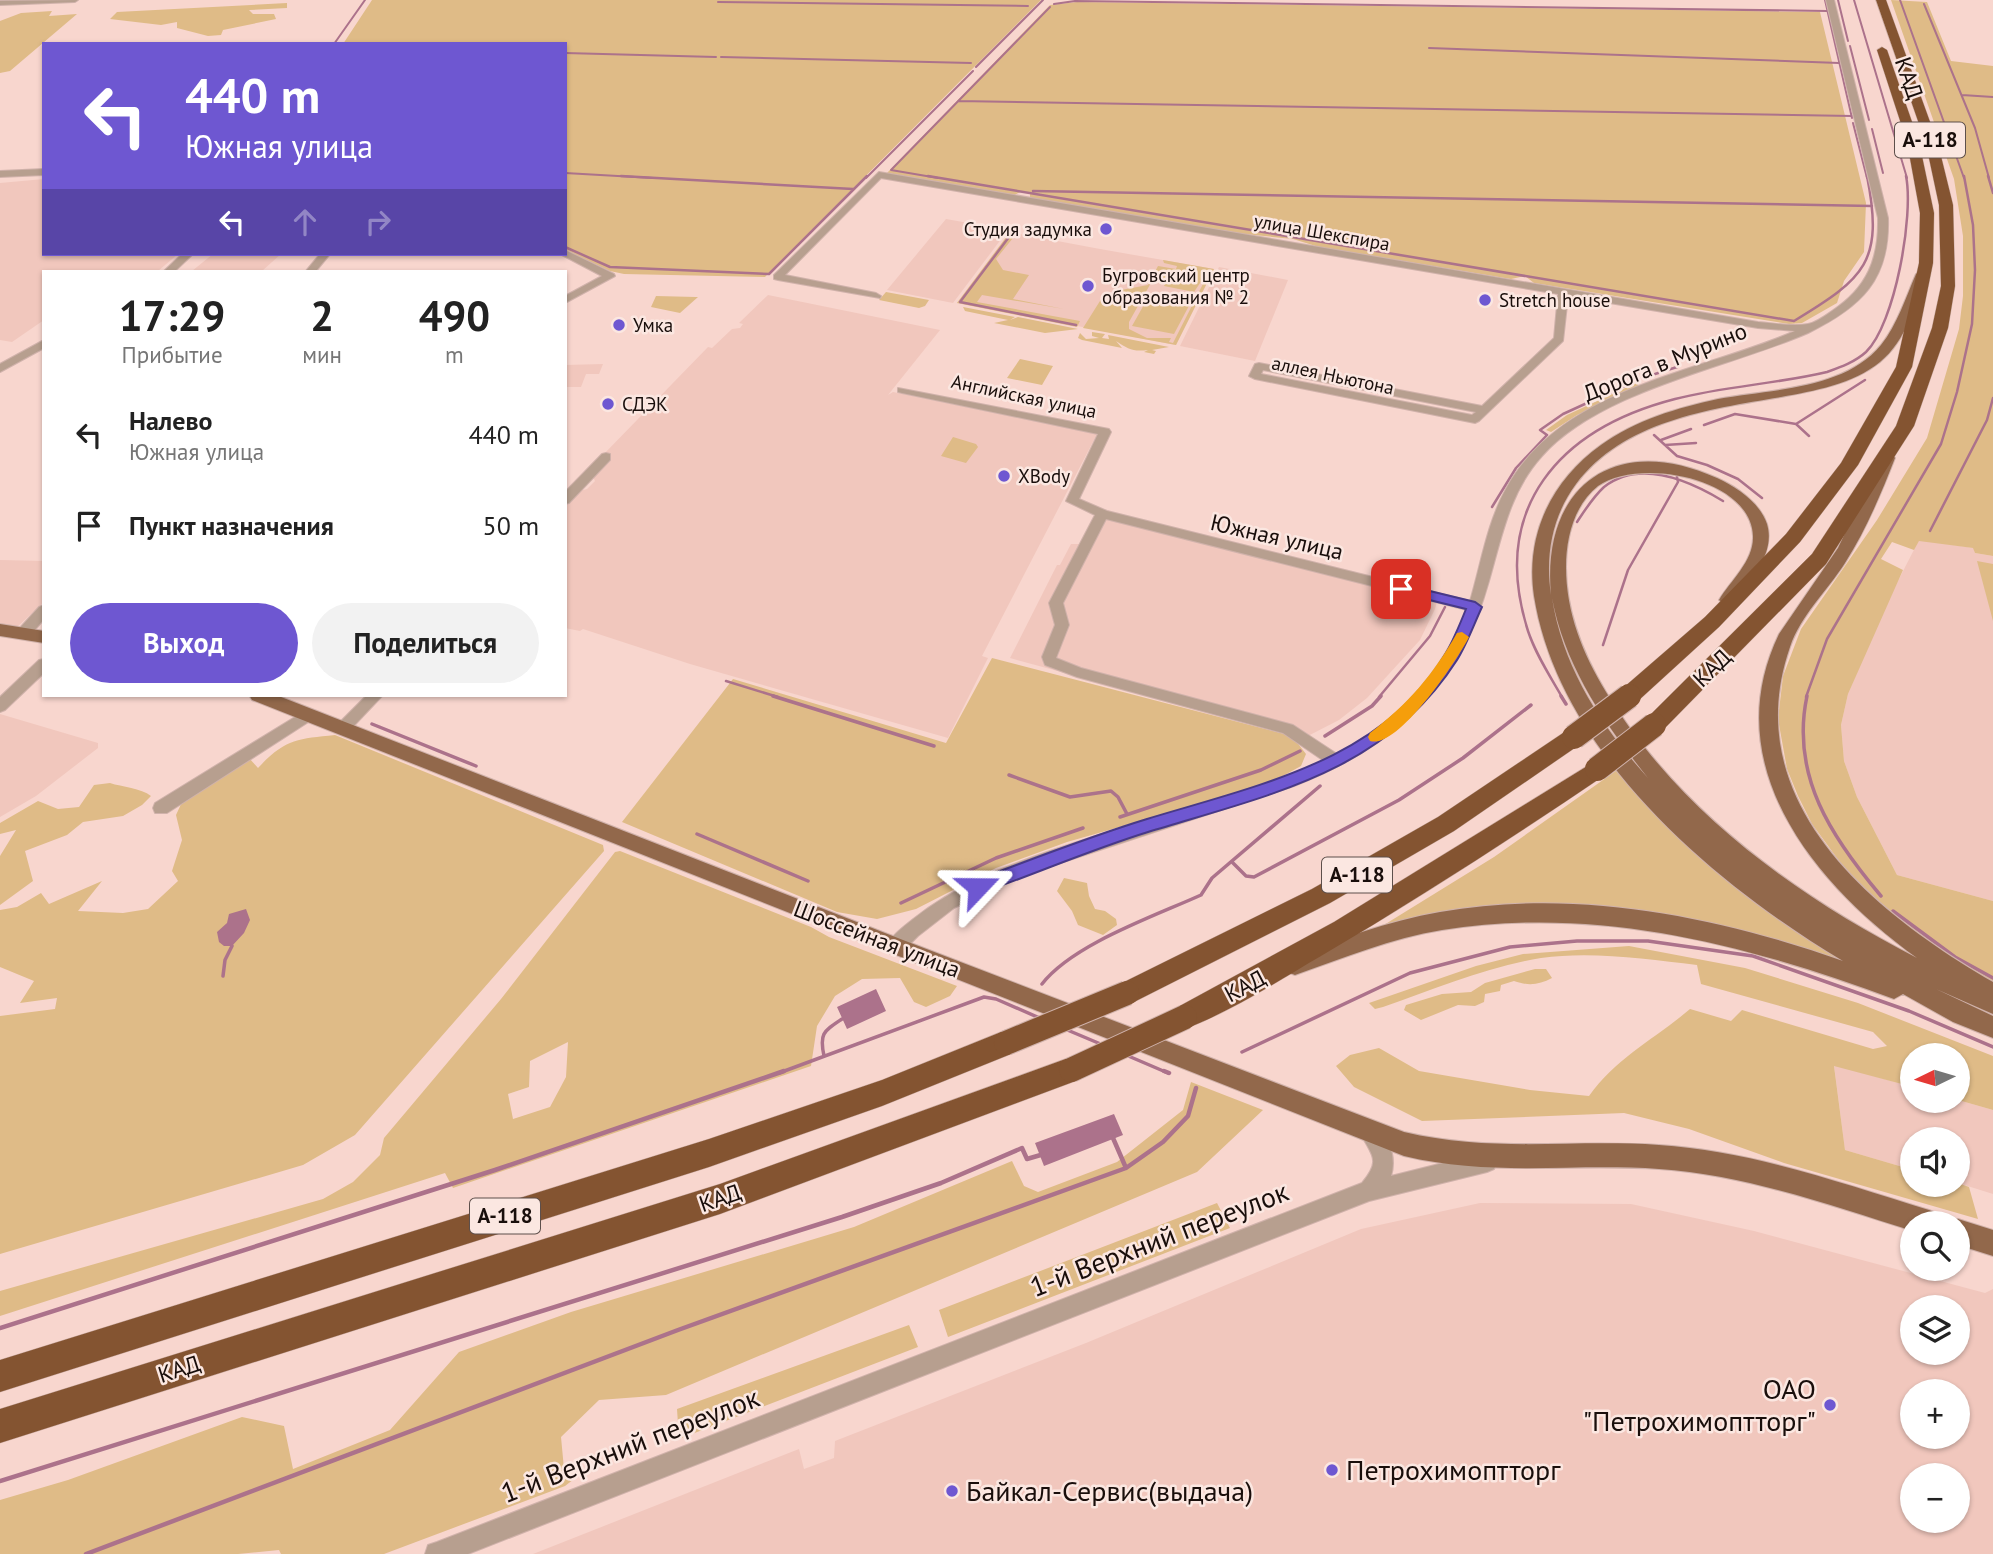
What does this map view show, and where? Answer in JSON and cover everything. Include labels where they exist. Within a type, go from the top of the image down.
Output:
[{"type":"highway","name":"КАД","points":[[0,1426],[720,1199],[1071,1070],[1268,975],[1472,853],[1597,769],[1654,725],[1819,559],[1905,426],[1940,328],[1948,286],[1949,258],[1946,205],[1939,168],[1881,0]]},
{"type":"highway","name":"КАД","points":[[0,1376],[709,1153],[882,1093],[1006,1043],[1127,993],[1321,896],[1446,824],[1574,737],[1631,694],[1712,622],[1793,538],[1849,465],[1904,367],[1926,263],[1928,233],[1922,177],[1880,41]]},
{"type":"main road","points":[[1926,263],[1890,346],[1868,366],[1816,386],[1675,415],[1631,433],[1595,456],[1567,483],[1549,512],[1540,565],[1541,587],[1549,629],[1582,708],[1640,784],[1703,845],[1778,906],[1879,970],[1983,1024]]},
{"type":"main road","points":[[1891,451],[1845,551],[1806,603],[1782,645],[1768,700],[1770,751],[1777,777],[1793,814],[1824,861],[1844,885],[1898,933],[1944,965],[1993,993]]},
{"type":"main road","points":[[1712,622],[1752,565],[1760,548],[1759,525],[1742,501],[1711,480],[1665,466],[1642,465],[1619,469],[1584,489],[1566,517],[1562,532],[1558,569],[1561,609],[1577,654],[1594,690],[1636,751],[1655,774],[1711,829],[1746,859],[1811,907],[1902,962],[1993,1004]]},
{"type":"main road","points":[[0,631],[42,637]]},
{"type":"main road","name":"Шоссейная улица","points":[[281,699],[308,715],[342,729],[1369,1130],[1444,1155],[1502,1159]]},
{"type":"main road","points":[[1268,975],[1387,933],[1443,921],[1552,911],[1631,915],[1732,935],[1788,951],[1983,1024]]},
{"type":"main road","name":"1-й Верхний переулок","points":[[1502,1159],[1598,1155],[1691,1161],[1793,1183],[1900,1214]]},
{"type":"main road","points":[[1970,1236],[1993,1243]]},
{"type":"street","points":[[0,3],[75,0]]},
{"type":"street","name":"Дорога в Мурино","points":[[895,947],[936,910],[1008,873],[1109,838],[1267,790],[1336,761],[1367,744],[1409,710],[1452,656],[1475,607],[1509,490],[1541,449],[1560,433],[1611,404],[1793,336],[1845,307],[1870,281],[1880,257],[1884,232],[1880,203],[1830,0]]},
{"type":"street","points":[[0,174],[42,173]]},
{"type":"street","name":"улица Шекспира","points":[[876,296],[778,277],[879,175],[1758,325]]},
{"type":"street","points":[[567,254],[610,276],[567,299]]},
{"type":"street","points":[[170,270],[186,256]]},
{"type":"street","points":[[312,270],[323,256]]},
{"type":"street","points":[[1480,415],[1559,338],[1563,292]]},
{"type":"street","points":[[1758,325],[1797,328],[1818,323]]},
{"type":"street","points":[[1758,325],[1793,336]]},
{"type":"street","points":[[1758,325],[1774,335],[1768,346]]},
{"type":"street","points":[[0,369],[42,344]]},
{"type":"street","name":"аллея Ньютона","points":[[1259,366],[1480,415],[1255,376],[1259,366]]},
{"type":"street","name":"Английская улица","points":[[902,390],[1105,432],[1072,501]]},
{"type":"street","points":[[567,498],[606,457]]},
{"type":"street","name":"Южная улица","points":[[1072,501],[1085,504],[1102,514],[1180,536],[1475,607]]},
{"type":"street","points":[[1102,514],[1056,603],[1062,625],[1049,657],[1050,661],[1077,672],[1288,729],[1336,761]]},
{"type":"street","points":[[23,634],[42,612]]},
{"type":"street","points":[[0,706],[42,666]]},
{"type":"street","points":[[342,729],[374,697]]},
{"type":"street","points":[[161,808],[308,715]]},
{"type":"street","points":[[1369,1130],[1384,1153],[1385,1164],[1383,1172],[1369,1191]]},
{"type":"street","name":"1-й Верхний переулок","points":[[438,1554],[1369,1191],[1502,1159]]},
{"type":"shaded area","points":[[372,0],[1041,0],[765,277],[624,274],[610,271],[567,251],[567,42],[344,42]]},
{"type":"shaded area","points":[[1891,0],[1927,2],[1951,61],[1993,66],[1993,556],[1975,553],[1973,548],[1919,541],[1914,550],[1892,542],[1881,559],[1903,570],[1848,694],[1841,725],[1844,761],[1857,797],[1897,875],[1993,901],[1993,985],[1902,924],[1848,873],[1812,824],[1798,796],[1787,769],[1778,719],[1783,676],[1801,629],[1877,520],[1927,438],[1959,329],[1963,296],[1963,236],[1954,179]]},
{"type":"shaded area","points":[[1077,2],[1820,12],[1866,203],[1864,252],[1844,281],[1837,303],[1802,323],[1789,324],[1534,283],[1525,276],[1511,279],[1319,247],[1293,239],[1244,234],[1035,199],[1030,197],[1030,193],[1023,191],[1014,195],[887,173],[1050,5]]},
{"type":"shaded area","points":[[287,3],[287,8],[249,10],[253,14],[274,14],[276,19],[223,30],[221,35],[208,36],[177,28],[177,22],[161,25],[110,19],[117,12]]},
{"type":"shaded area","points":[[52,11],[49,16],[77,14],[10,71],[0,73],[0,21],[21,13]]},
{"type":"shaded area","points":[[42,179],[42,256],[176,256],[159,270],[42,270],[42,321],[12,342],[0,340],[0,183]]},
{"type":"shaded area","points":[[946,219],[1008,230],[953,303],[887,290]]},
{"type":"shaded area","name":"Бугровский центр образования № 2","points":[[1010,232],[1214,269],[1176,345],[957,303]]},
{"type":"shaded area","points":[[1010,232],[1017,233],[996,259],[1003,270],[1029,275],[1013,299],[1064,309],[982,295],[977,302],[1080,321],[1077,327],[957,303]]},
{"type":"shaded area","points":[[211,256],[279,256],[263,270],[193,270]]},
{"type":"shaded area","points":[[1163,260],[1214,269],[1176,345],[1083,328],[1105,293],[1117,295],[1121,290],[1148,285],[1150,280],[1152,281],[1129,322],[1129,329],[1147,338],[1171,338],[1169,342],[1173,343],[1205,280],[1202,280],[1194,292],[1164,286],[1166,282],[1151,279],[1158,266],[1176,269],[1177,266],[1164,263]]},
{"type":"shaded area","points":[[1219,267],[1288,280],[1255,361],[1180,346]]},
{"type":"shaded area","points":[[886,292],[929,300],[925,306],[919,308],[879,300]]},
{"type":"shaded area","points":[[1150,294],[1191,302],[1174,334],[1132,326]]},
{"type":"shaded area","points":[[768,295],[940,330],[888,395],[893,392],[1097,434],[982,656],[988,658],[948,738],[690,664],[583,629],[580,631],[567,628],[567,504],[579,491],[587,489],[595,481],[593,477],[610,458],[602,456],[708,347],[712,348],[732,329],[740,328],[743,324],[739,323]]},
{"type":"shaded area","points":[[656,296],[698,297],[680,313],[651,307]]},
{"type":"shaded area","points":[[963,307],[1015,317],[1010,320],[1018,317],[1078,329],[1045,333],[994,323],[1008,320],[965,311]]},
{"type":"shaded area","points":[[1092,332],[1105,334],[1102,338],[1109,339],[1108,335],[1169,347],[1152,350],[1156,351],[1154,354],[1144,352],[1148,350],[1131,349],[1116,341],[1122,348],[1078,338],[1080,333],[1086,339],[1099,338],[1092,336]]},
{"type":"shaded area","points":[[1020,359],[1053,366],[1042,385],[1007,378]]},
{"type":"shaded area","points":[[603,364],[599,374],[586,374],[581,387],[567,387],[567,365]]},
{"type":"shaded area","points":[[1636,383],[1641,387],[1577,415],[1551,432],[1546,430],[1567,415]]},
{"type":"shaded area","points":[[953,437],[978,447],[966,463],[941,456]]},
{"type":"shaded area","points":[[1098,508],[1198,536],[1439,594],[1435,609],[1420,640],[1367,698],[1339,720],[1304,738],[1010,658],[1057,565],[1060,565],[1071,544],[1081,544]]},
{"type":"shaded area","points":[[1919,540],[1974,548],[1975,553],[1993,556],[1993,901],[1897,875],[1857,797],[1844,761],[1841,725],[1848,694],[1882,612]]},
{"type":"shaded area","points":[[0,560],[42,561],[42,604],[15,629],[0,626]]},
{"type":"shaded area","points":[[1977,561],[1993,564],[1993,621]]},
{"type":"shaded area","points":[[992,658],[1292,736],[1306,754],[1301,766],[1281,777],[1225,797],[1067,842],[996,868],[916,909],[877,919],[837,912],[622,822],[733,679],[946,743]]},
{"type":"shaded area","points":[[0,714],[98,743],[98,748],[36,796],[0,817]]},
{"type":"shaded area","points":[[335,735],[603,845],[604,851],[355,1135],[303,1165],[0,1254],[0,1016],[55,1009],[57,998],[20,1003],[34,981],[0,967],[0,910],[17,907],[41,893],[49,904],[102,881],[78,911],[123,913],[148,909],[178,881],[172,871],[182,840],[176,815],[182,802],[249,758],[258,768],[276,751],[292,742]]},
{"type":"shaded area","points":[[1620,768],[1865,969],[1637,913],[1379,928],[1494,857]]},
{"type":"shaded area","points":[[110,783],[137,789],[151,796],[123,816],[83,822],[67,835],[25,851],[33,881],[0,905],[0,856],[16,830],[0,834],[0,823],[38,801],[58,809],[79,807],[94,785]]},
{"type":"shaded area","points":[[620,851],[811,927],[829,937],[957,986],[950,996],[926,1007],[914,1002],[900,978],[862,979],[835,996],[817,1026],[811,1066],[453,1188],[445,1173],[0,1316],[0,1291],[323,1199],[353,1182],[380,1155],[384,1138],[501,999],[615,852]],"holes":[[[568,1042],[566,1077],[550,1107],[513,1119],[508,1094],[529,1087],[530,1061]]]},
{"type":"shaded area","points":[[1064,878],[1087,883],[1095,909],[1105,911],[1116,919],[1117,925],[1103,935],[1078,925],[1072,911],[1057,891]]},
{"type":"shaded area","points":[[246,909],[250,920],[244,933],[232,946],[224,946],[219,942],[217,932],[227,923],[229,914]]},
{"type":"shaded area","points":[[1629,946],[1745,968],[1858,1003],[1960,1043],[1900,1043],[1900,1084],[1834,1066],[1845,1150],[1900,1166],[1900,1196],[1784,1163],[1689,1129],[1624,1113],[1422,1121],[1354,1087],[1336,1066],[1350,1055],[1379,1048],[1419,1071],[1530,1090],[1589,1096],[1624,1059],[1690,1009],[1731,1021],[1742,1010],[1873,1049],[1887,1046],[1873,1032],[1701,984],[1697,965],[1619,957],[1579,955],[1541,958],[1481,973],[1383,1007],[1375,1009],[1369,1003],[1476,966],[1523,954]]},
{"type":"shaded area","points":[[1535,969],[1546,969],[1552,978],[1533,984],[1514,981],[1501,985],[1500,991],[1485,994],[1484,1002],[1475,1006],[1458,1005],[1421,1020],[1404,1010],[1406,1005],[1442,994],[1471,992],[1485,983]]},
{"type":"shaded area","points":[[876,989],[886,1011],[847,1029],[837,1007]]},
{"type":"shaded area","points":[[1970,1047],[1993,1056],[1993,1110],[1970,1103]]},
{"type":"shaded area","points":[[1834,1065],[1900,1083],[1900,1113],[1970,1113],[1970,1103],[1993,1110],[1993,1194],[1970,1187],[1970,1127],[1900,1127],[1900,1166],[1845,1150]]},
{"type":"shaded area","points":[[1191,1082],[1263,1110],[1197,1172],[666,1395],[599,1400],[561,1437],[564,1469],[576,1469],[578,1476],[565,1486],[384,1554],[281,1554],[279,1550],[238,1554],[0,1554],[0,1500],[68,1480],[242,1417],[284,1426],[293,1469],[390,1430],[459,1352],[571,1312],[854,1227],[1012,1161],[1024,1186],[1038,1192],[1117,1162],[1183,1110]]},
{"type":"shaded area","points":[[1114,1114],[1123,1135],[1044,1166],[1035,1143]]},
{"type":"shaded area","points":[[1970,1191],[1978,1219],[1970,1217],[1970,1211],[1950,1211],[1902,1197],[1970,1197]]},
{"type":"shaded area","points":[[1217,1203],[1230,1228],[948,1337],[939,1310]]},
{"type":"shaded area","points":[[1480,1203],[1631,1204],[1754,1231],[1900,1270],[1900,1281],[1940,1281],[1985,1293],[1993,1289],[1993,1554],[533,1554],[799,1449],[804,1469],[834,1458],[835,1441],[1086,1343],[1361,1229]]},
{"type":"shaded area","points":[[909,1325],[918,1347],[679,1439],[677,1409]]},
{"type":"waterway","points":[[335,42],[365,0]]},
{"type":"waterway","points":[[976,67],[1043,0]]},
{"type":"waterway","points":[[1825,0],[1852,116]]},
{"type":"waterway","points":[[1838,0],[1848,41]]},
{"type":"waterway","points":[[1854,0],[1907,178]]},
{"type":"waterway","points":[[1900,0],[1964,178]]},
{"type":"waterway","points":[[1054,4],[1075,1],[1827,11]]},
{"type":"waterway","points":[[718,2],[1028,6]]},
{"type":"waterway","points":[[1924,4],[1975,128],[1989,178]]},
{"type":"waterway","points":[[958,101],[1050,7]]},
{"type":"waterway","points":[[1850,46],[1869,120]]},
{"type":"waterway","points":[[1429,48],[1839,63]]},
{"type":"waterway","points":[[567,53],[716,57]]},
{"type":"waterway","points":[[721,57],[971,63]]},
{"type":"waterway","points":[[866,178],[973,71]]},
{"type":"waterway","points":[[1962,95],[1993,97]]},
{"type":"waterway","points":[[938,178],[891,170],[958,101]]},
{"type":"waterway","points":[[958,101],[1852,116]]},
{"type":"waterway","points":[[1853,123],[1867,178]]},
{"type":"waterway","points":[[1872,129],[1883,173]]},
{"type":"waterway","points":[[567,173],[653,178]]},
{"type":"waterway","points":[[621,176],[853,189]]},
{"type":"waterway","points":[[567,248],[610,267],[769,274],[867,176]]},
{"type":"waterway","points":[[928,176],[1794,321],[1838,292],[1864,265],[1873,229],[1867,176]]},
{"type":"waterway","points":[[1562,697],[1531,640],[1518,587],[1518,547],[1527,511],[1543,480],[1567,453],[1598,431],[1634,413],[1675,399],[1827,372],[1866,352],[1886,318],[1900,268],[1907,216],[1906,176]]},
{"type":"waterway","points":[[1806,697],[1827,639],[1941,444],[1957,392],[1972,324],[1975,270],[1973,225],[1964,176]]},
{"type":"waterway","points":[[1988,176],[1993,193]]},
{"type":"waterway","points":[[1033,191],[1872,206]]},
{"type":"waterway","points":[[1012,233],[960,302],[1076,325]]},
{"type":"waterway","points":[[1655,374],[1677,367]]},
{"type":"waterway","points":[[1796,424],[1865,380]]},
{"type":"waterway","points":[[1492,507],[1516,468],[1547,435],[1540,430],[1563,414],[1633,382]]},
{"type":"waterway","points":[[1930,531],[1987,420],[1993,398]]},
{"type":"waterway","points":[[1704,425],[1735,414],[1796,424]]},
{"type":"waterway","points":[[1796,424],[1809,436]]},
{"type":"waterway","points":[[1661,440],[1691,429]]},
{"type":"waterway","points":[[1654,435],[1677,456],[1707,465],[1738,479],[1762,498]]},
{"type":"waterway","points":[[1665,445],[1696,443]]},
{"type":"waterway","points":[[1577,522],[1604,487],[1618,479],[1649,474],[1677,479]]},
{"type":"waterway","points":[[1603,645],[1628,570],[1677,479]]},
{"type":"waterway","points":[[1677,479],[1723,501]]},
{"type":"waterway","points":[[1379,697],[1430,636],[1445,607]]},
{"type":"waterway","points":[[726,681],[778,697]]},
{"type":"waterway","points":[[773,696],[934,746]]},
{"type":"waterway","points":[[1325,736],[1372,706],[1381,696]]},
{"type":"waterway","points":[[1561,696],[1566,704]]},
{"type":"waterway","points":[[1807,696],[1803,725],[1805,753],[1819,804],[1846,852],[1881,896]]},
{"type":"waterway","points":[[1233,863],[1246,876],[1254,877],[1399,800],[1463,758],[1531,705]]},
{"type":"waterway","points":[[372,724],[476,766]]},
{"type":"waterway","points":[[1120,817],[1261,770],[1300,751]]},
{"type":"waterway","points":[[1009,775],[1070,797],[1111,791],[1118,797],[1127,814]]},
{"type":"waterway","points":[[1042,984],[1073,956],[1094,944],[1201,895],[1212,878],[1320,786]]},
{"type":"waterway","points":[[901,903],[996,858],[1083,828]]},
{"type":"waterway","points":[[697,834],[808,881]]},
{"type":"waterway","points":[[1893,911],[1955,957],[1993,978]]},
{"type":"waterway","points":[[1242,1052],[1410,973],[1510,947],[1577,941],[1648,941],[1753,956],[1909,1011],[1993,1047]]},
{"type":"waterway","points":[[223,976],[225,960],[232,946]]},
{"type":"waterway","points":[[779,1073],[984,997],[996,999],[1042,1019]]},
{"type":"waterway","points":[[824,1056],[824,1033],[842,1019]]},
{"type":"waterway","points":[[1065,1029],[1103,1045]]},
{"type":"waterway","points":[[1126,1055],[1168,1073]]},
{"type":"waterway","points":[[0,1328],[495,1170],[784,1071]]},
{"type":"waterway","points":[[1164,1071],[1169,1073]]},
{"type":"waterway","points":[[1126,1168],[1163,1142],[1188,1116],[1196,1088]]},
{"type":"waterway","points":[[1113,1138],[1126,1168]]},
{"type":"waterway","points":[[0,1481],[842,1217],[941,1183],[1022,1148],[1027,1159],[1044,1154]]},
{"type":"waterway","points":[[86,1554],[678,1330],[1126,1168]]},
{"type":"slow traffic","points":[[1376,737],[1409,710],[1430,687],[1462,637]]},
{"type":"place","name":"Студия задумка","points":[[1106,229]]},
{"type":"place","name":"Бугровский центр образования № 2","points":[[1088,286]]},
{"type":"place","name":"Stretch house","points":[[1485,300]]},
{"type":"place","name":"Умка","points":[[619,325]]},
{"type":"place","name":"СДЭК","points":[[608,404]]},
{"type":"place","name":"XBody","points":[[1004,476]]},
{"type":"place","name":"ОАО \"Петрохимоптторг\"","points":[[1830,1405]]},
{"type":"place","name":"Петрохимоптторг","points":[[1332,1470]]},
{"type":"place","name":"Байкал-Сервис(выдача)","points":[[952,1491]]},
{"type":"route","points":[[978,887],[1008,873],[1109,838],[1289,782],[1367,744],[1409,710],[1430,687],[1452,656],[1475,607],[1401,589]]}]
